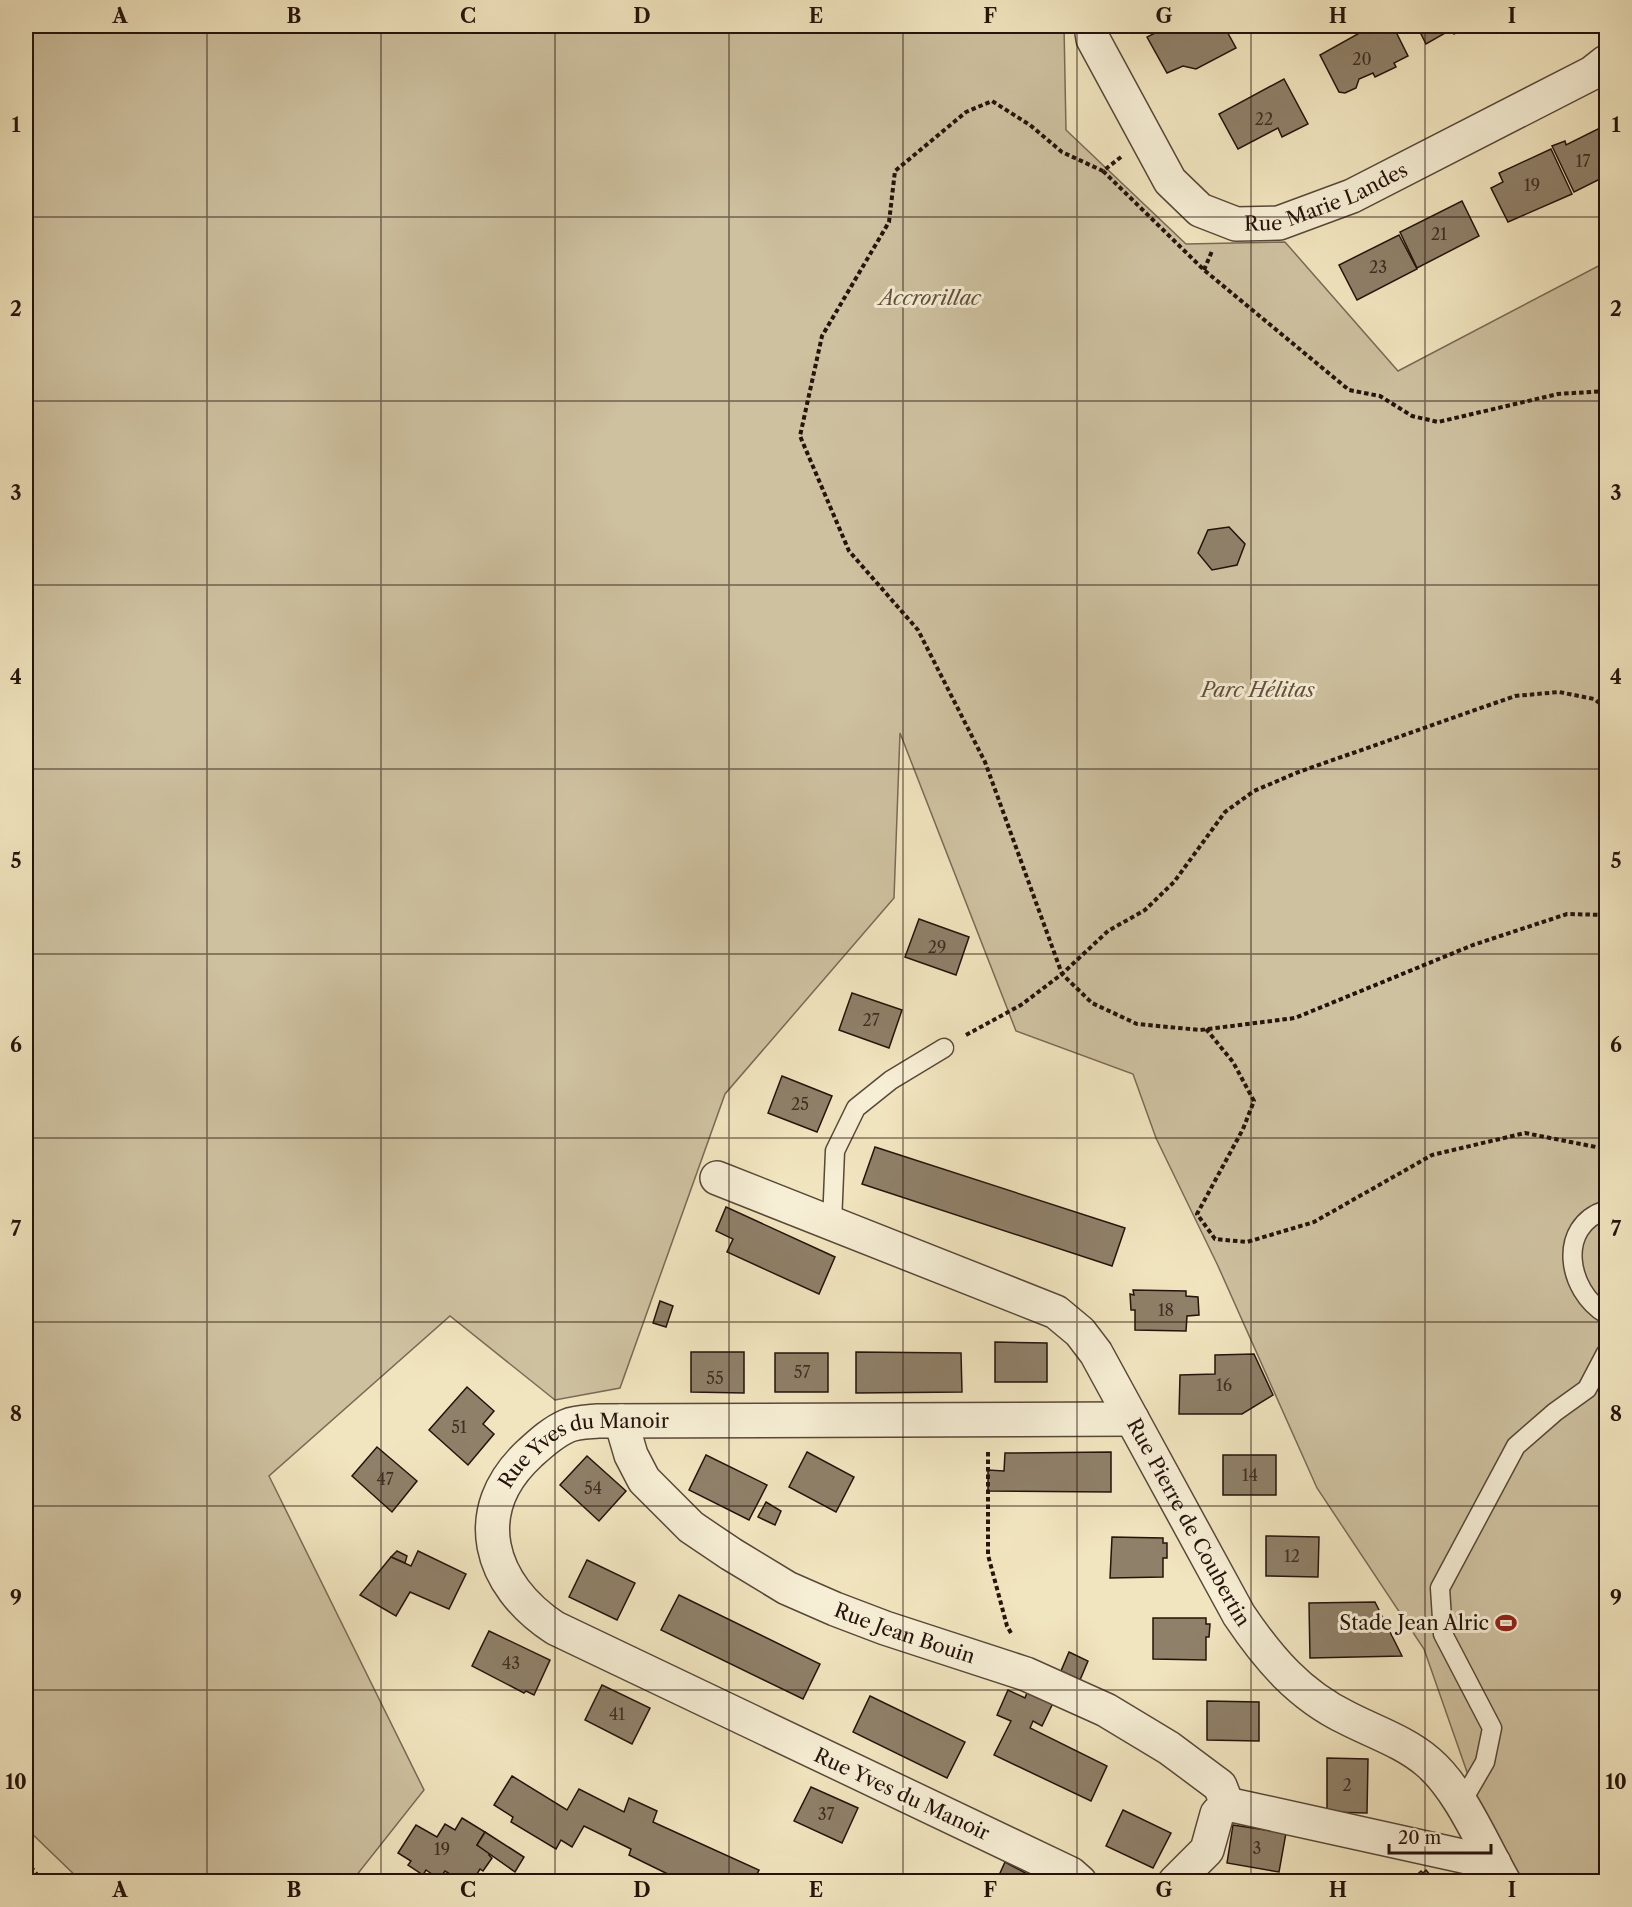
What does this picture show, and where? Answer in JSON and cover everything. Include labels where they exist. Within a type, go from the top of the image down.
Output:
[{"type":"street","name":"Rue Marie Landes","points":[[1091,26],[1093,39],[1170,181],[1200,210],[1236,224],[1279,224],[1353,196],[1592,73],[1606,62]]},
{"type":"street","name":"Rue Pierre de Coubertin","points":[[717,1178],[1056,1312],[1080,1332],[1096,1353],[1239,1615],[1265,1654],[1299,1688],[1344,1717],[1394,1740],[1428,1762],[1451,1789],[1499,1872]]},
{"type":"street","name":"Rue Yves du Manoir","points":[[1080,1881],[1071,1874],[555,1628],[533,1614],[514,1594],[503,1574],[495,1548],[492,1526],[497,1498],[513,1469],[544,1439],[568,1426],[598,1421],[1132,1419]]},
{"type":"street","name":"Rue Jean Bouin","points":[[621,1421],[631,1455],[644,1480],[691,1527],[731,1554],[787,1588],[835,1609],[885,1628],[1026,1674],[1107,1710],[1169,1748],[1220,1786],[1227,1804]]},
{"type":"street","points":[[1175,1881],[1207,1850],[1217,1814],[1227,1804],[1499,1872]]},
{"type":"lane","points":[[832,1223],[835,1151],[856,1108],[891,1080],[944,1048]]},
{"type":"lane","points":[[1606,1210],[1582,1225],[1572,1244],[1573,1264],[1581,1288],[1599,1310],[1606,1314]]},
{"type":"lane","points":[[1461,1805],[1485,1762],[1492,1728],[1443,1634],[1440,1588],[1516,1446],[1555,1412],[1587,1389],[1606,1353]]},
{"type":"path","points":[[1606,391],[1558,394],[1438,422],[1412,416],[1380,396],[1349,390],[1204,270],[1103,171],[1062,152],[1030,125],[992,101],[966,112],[896,171],[889,222],[822,336],[800,436],[849,551],[918,630],[985,762],[1062,974],[1092,1003],[1137,1024],[1206,1029],[1295,1018],[1483,942],[1567,914],[1606,915]]},
{"type":"path","points":[[1103,171],[1145,138]]},
{"type":"path","points":[[944,1048],[1021,1005],[1062,974],[1108,931],[1145,910],[1174,882],[1224,812],[1254,791],[1515,696],[1559,692],[1593,699],[1606,708]]},
{"type":"path","points":[[1206,1029],[1233,1062],[1254,1101],[1243,1129],[1197,1214],[1215,1239],[1247,1242],[1314,1222],[1432,1155],[1526,1133],[1606,1149]]},
{"type":"path","points":[[987,1420],[988,1555],[1007,1626],[1012,1635]]},
{"type":"path","points":[[26,1861],[43,1881]]},
{"type":"green space","points":[[26,26],[1064,26],[1066,130],[1186,244],[1285,242],[1398,371],[1606,262],[1606,1881],[1523,1881],[1474,1792],[1424,1649],[1317,1488],[1218,1266],[1156,1138],[1133,1074],[1016,1031],[900,733],[894,898],[725,1094],[620,1388],[555,1400],[450,1316],[269,1476],[424,1790],[352,1881],[81,1881],[26,1828]]},
{"type":"building","points":[[1169,26],[1224,26],[1236,48],[1196,69],[1183,66],[1167,73],[1147,37]]},
{"type":"building","points":[[1372,26],[1393,26],[1408,56],[1394,63],[1396,67],[1375,77],[1373,73],[1359,79],[1356,88],[1345,93],[1339,92],[1320,55]]},
{"type":"building","points":[[1417,26],[1471,26],[1454,34],[1452,29],[1426,44]]},
{"type":"building","points":[[1284,79],[1308,124],[1282,137],[1278,128],[1238,149],[1219,114]]},
{"type":"building","points":[[1606,125],[1606,176],[1574,192],[1552,146],[1565,141],[1566,145]]},
{"type":"building","points":[[1551,149],[1572,194],[1508,222],[1491,188],[1503,182],[1499,173]]},
{"type":"building","points":[[1462,201],[1479,236],[1417,268],[1400,232]]},
{"type":"building","points":[[1399,235],[1417,269],[1357,300],[1339,265]]},
{"type":"building","points":[[1229,527],[1245,544],[1237,565],[1212,570],[1198,553],[1208,530]]},
{"type":"building","points":[[919,919],[969,937],[956,975],[905,957]]},
{"type":"building","points":[[852,993],[902,1010],[889,1048],[839,1030]]},
{"type":"building","points":[[782,1076],[832,1096],[817,1132],[768,1113]]},
{"type":"building","points":[[875,1147],[1125,1228],[1112,1266],[862,1184]]},
{"type":"building","points":[[726,1207],[835,1257],[819,1294],[727,1252],[733,1239],[716,1231]]},
{"type":"building","points":[[1133,1290],[1186,1291],[1186,1296],[1198,1297],[1199,1315],[1187,1316],[1186,1331],[1135,1330],[1135,1310],[1131,1310],[1130,1294],[1134,1295]]},
{"type":"building","points":[[660,1301],[673,1306],[666,1327],[653,1323]]},
{"type":"building","points":[[995,1342],[1047,1343],[1047,1382],[995,1382]]},
{"type":"building","points":[[691,1352],[744,1352],[744,1393],[691,1392]]},
{"type":"building","points":[[856,1352],[961,1353],[962,1392],[856,1393]]},
{"type":"building","points":[[775,1353],[828,1353],[828,1392],[775,1392]]},
{"type":"building","points":[[1254,1354],[1273,1395],[1242,1414],[1179,1414],[1180,1375],[1215,1374],[1215,1355]]},
{"type":"building","points":[[467,1387],[494,1411],[483,1424],[494,1434],[468,1465],[429,1430]]},
{"type":"building","points":[[377,1447],[417,1481],[392,1512],[352,1476]]},
{"type":"building","points":[[807,1452],[854,1477],[836,1512],[789,1487]]},
{"type":"building","points":[[1111,1452],[1111,1492],[988,1491],[988,1470],[1004,1471],[1005,1453]]},
{"type":"building","points":[[706,1455],[767,1485],[749,1520],[689,1490]]},
{"type":"building","points":[[1223,1455],[1276,1455],[1276,1495],[1223,1495]]},
{"type":"building","points":[[587,1456],[626,1491],[599,1521],[560,1485]]},
{"type":"building","points":[[766,1502],[781,1511],[775,1525],[758,1517]]},
{"type":"building","points":[[1266,1536],[1319,1537],[1318,1577],[1266,1576]]},
{"type":"building","points":[[1112,1537],[1163,1538],[1163,1543],[1167,1543],[1167,1558],[1163,1558],[1163,1577],[1110,1578]]},
{"type":"building","points":[[397,1551],[407,1556],[405,1563],[391,1557]]},
{"type":"building","points":[[418,1551],[466,1574],[449,1609],[410,1592],[396,1616],[360,1595],[391,1557],[411,1566]]},
{"type":"building","points":[[587,1560],[635,1583],[617,1620],[569,1597]]},
{"type":"building","points":[[679,1595],[820,1664],[803,1699],[661,1630]]},
{"type":"building","points":[[1375,1602],[1402,1656],[1310,1658],[1309,1603]]},
{"type":"building","points":[[1153,1618],[1206,1618],[1206,1624],[1210,1624],[1209,1637],[1206,1637],[1206,1660],[1153,1659]]},
{"type":"building","points":[[489,1631],[550,1660],[534,1695],[526,1691],[524,1693],[472,1666]]},
{"type":"building","points":[[1069,1652],[1088,1661],[1080,1680],[1061,1671]]},
{"type":"building","points":[[602,1685],[650,1708],[632,1744],[585,1720]]},
{"type":"building","points":[[1008,1690],[1025,1698],[1028,1690],[1053,1703],[1042,1726],[1033,1721],[1030,1728],[1107,1766],[1091,1801],[994,1755],[1011,1721],[997,1715]]},
{"type":"building","points":[[870,1696],[965,1742],[947,1778],[853,1732]]},
{"type":"building","points":[[1207,1701],[1259,1702],[1259,1741],[1207,1740]]},
{"type":"building","points":[[1327,1758],[1368,1759],[1367,1813],[1327,1812]]},
{"type":"building","points":[[512,1776],[567,1810],[579,1789],[624,1812],[629,1798],[657,1811],[653,1822],[759,1870],[753,1882],[684,1882],[629,1855],[631,1849],[584,1826],[572,1847],[561,1840],[556,1849],[511,1822],[513,1817],[494,1805]]},
{"type":"building","points":[[811,1787],[858,1808],[842,1843],[794,1821]]},
{"type":"building","points":[[1123,1810],[1171,1833],[1153,1868],[1106,1846]]},
{"type":"building","points":[[462,1818],[485,1832],[477,1845],[490,1852],[489,1855],[492,1858],[483,1871],[480,1869],[472,1882],[463,1882],[445,1871],[439,1879],[426,1870],[423,1875],[408,1865],[411,1861],[398,1853],[416,1825],[437,1837],[445,1824],[455,1830]]},
{"type":"building","points":[[1233,1825],[1286,1833],[1279,1872],[1227,1863]]},
{"type":"building","points":[[485,1832],[524,1857],[515,1872],[477,1845]]},
{"type":"building","points":[[1005,1862],[1042,1882],[996,1882]]},
{"type":"building","points":[[1426,1870],[1436,1882],[1410,1881],[1421,1871],[1423,1873]]},
{"type":"place","name":"Stade Jean Alric","points":[[1506,1623]]},
{"type":"park label","name":"Accrorillac","points":[[930,298]]},
{"type":"park label","name":"Parc Hélitas","points":[[1258,690]]}]
